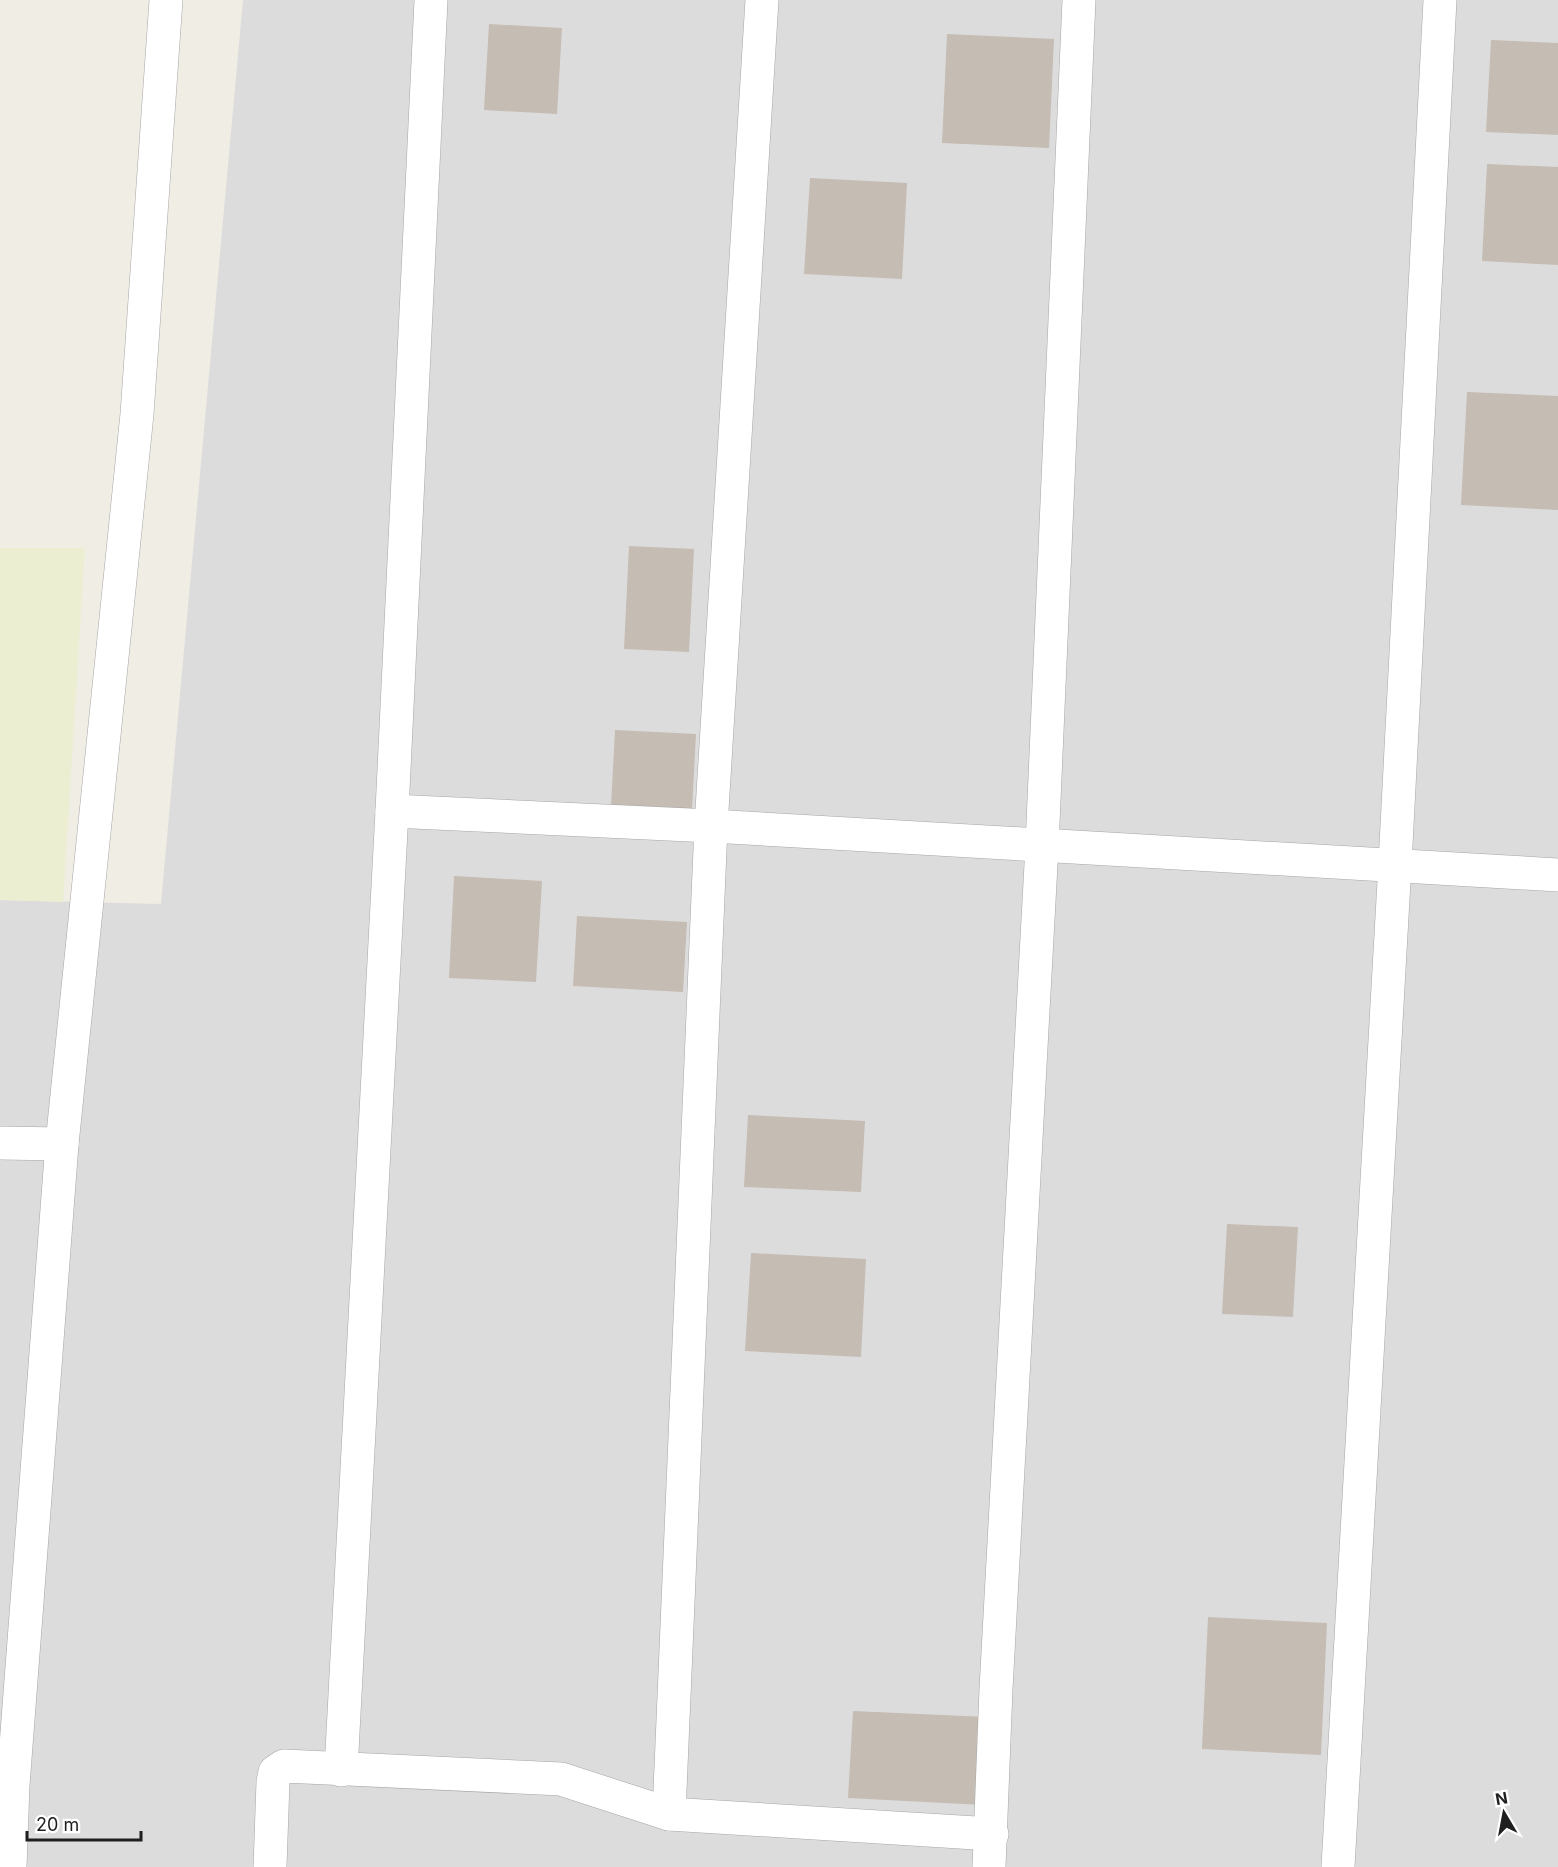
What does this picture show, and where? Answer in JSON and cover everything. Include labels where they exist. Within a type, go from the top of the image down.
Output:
[{"type":"street","points":[[10,1867],[13,1785],[62,1144],[137,414],[166,0]]},
{"type":"street","points":[[341,1770],[392,812],[431,0]]},
{"type":"street","points":[[669,1815],[711,826],[762,0]]},
{"type":"street","points":[[989,1867],[997,1665],[1042,846],[1079,0]]},
{"type":"street","points":[[1338,1867],[1395,864],[1440,0]]},
{"type":"street","points":[[392,812],[711,826],[1558,875]]},
{"type":"street","points":[[0,1143],[62,1144]]},
{"type":"street","points":[[270,1867],[273,1782],[275,1772],[284,1766],[561,1779],[669,1815],[992,1834]]},
{"type":"shaded area","points":[[243,0],[1558,0],[1558,1867],[0,1867],[0,900],[161,904]]},
{"type":"green space","points":[[0,548],[85,548],[63,902],[0,900]]},
{"type":"building","points":[[489,24],[562,28],[557,114],[484,110]]},
{"type":"building","points":[[947,34],[1054,39],[1049,148],[942,143]]},
{"type":"building","points":[[1491,40],[1558,43],[1558,135],[1486,132]]},
{"type":"building","points":[[1487,164],[1558,167],[1558,265],[1482,261]]},
{"type":"building","points":[[810,178],[907,183],[902,279],[804,274]]},
{"type":"building","points":[[1467,392],[1558,396],[1558,510],[1461,505]]},
{"type":"building","points":[[629,546],[694,549],[689,652],[624,649]]},
{"type":"building","points":[[615,730],[696,734],[692,810],[611,806]]},
{"type":"building","points":[[454,876],[542,881],[536,982],[449,978]]},
{"type":"building","points":[[577,916],[687,922],[683,992],[573,986]]},
{"type":"building","points":[[748,1115],[865,1121],[861,1192],[744,1187]]},
{"type":"building","points":[[1227,1224],[1298,1227],[1293,1317],[1222,1314]]},
{"type":"building","points":[[751,1253],[866,1259],[861,1357],[745,1351]]},
{"type":"building","points":[[1208,1617],[1327,1623],[1321,1755],[1202,1749]]},
{"type":"building","points":[[853,1711],[987,1717],[983,1805],[848,1798]]}]
